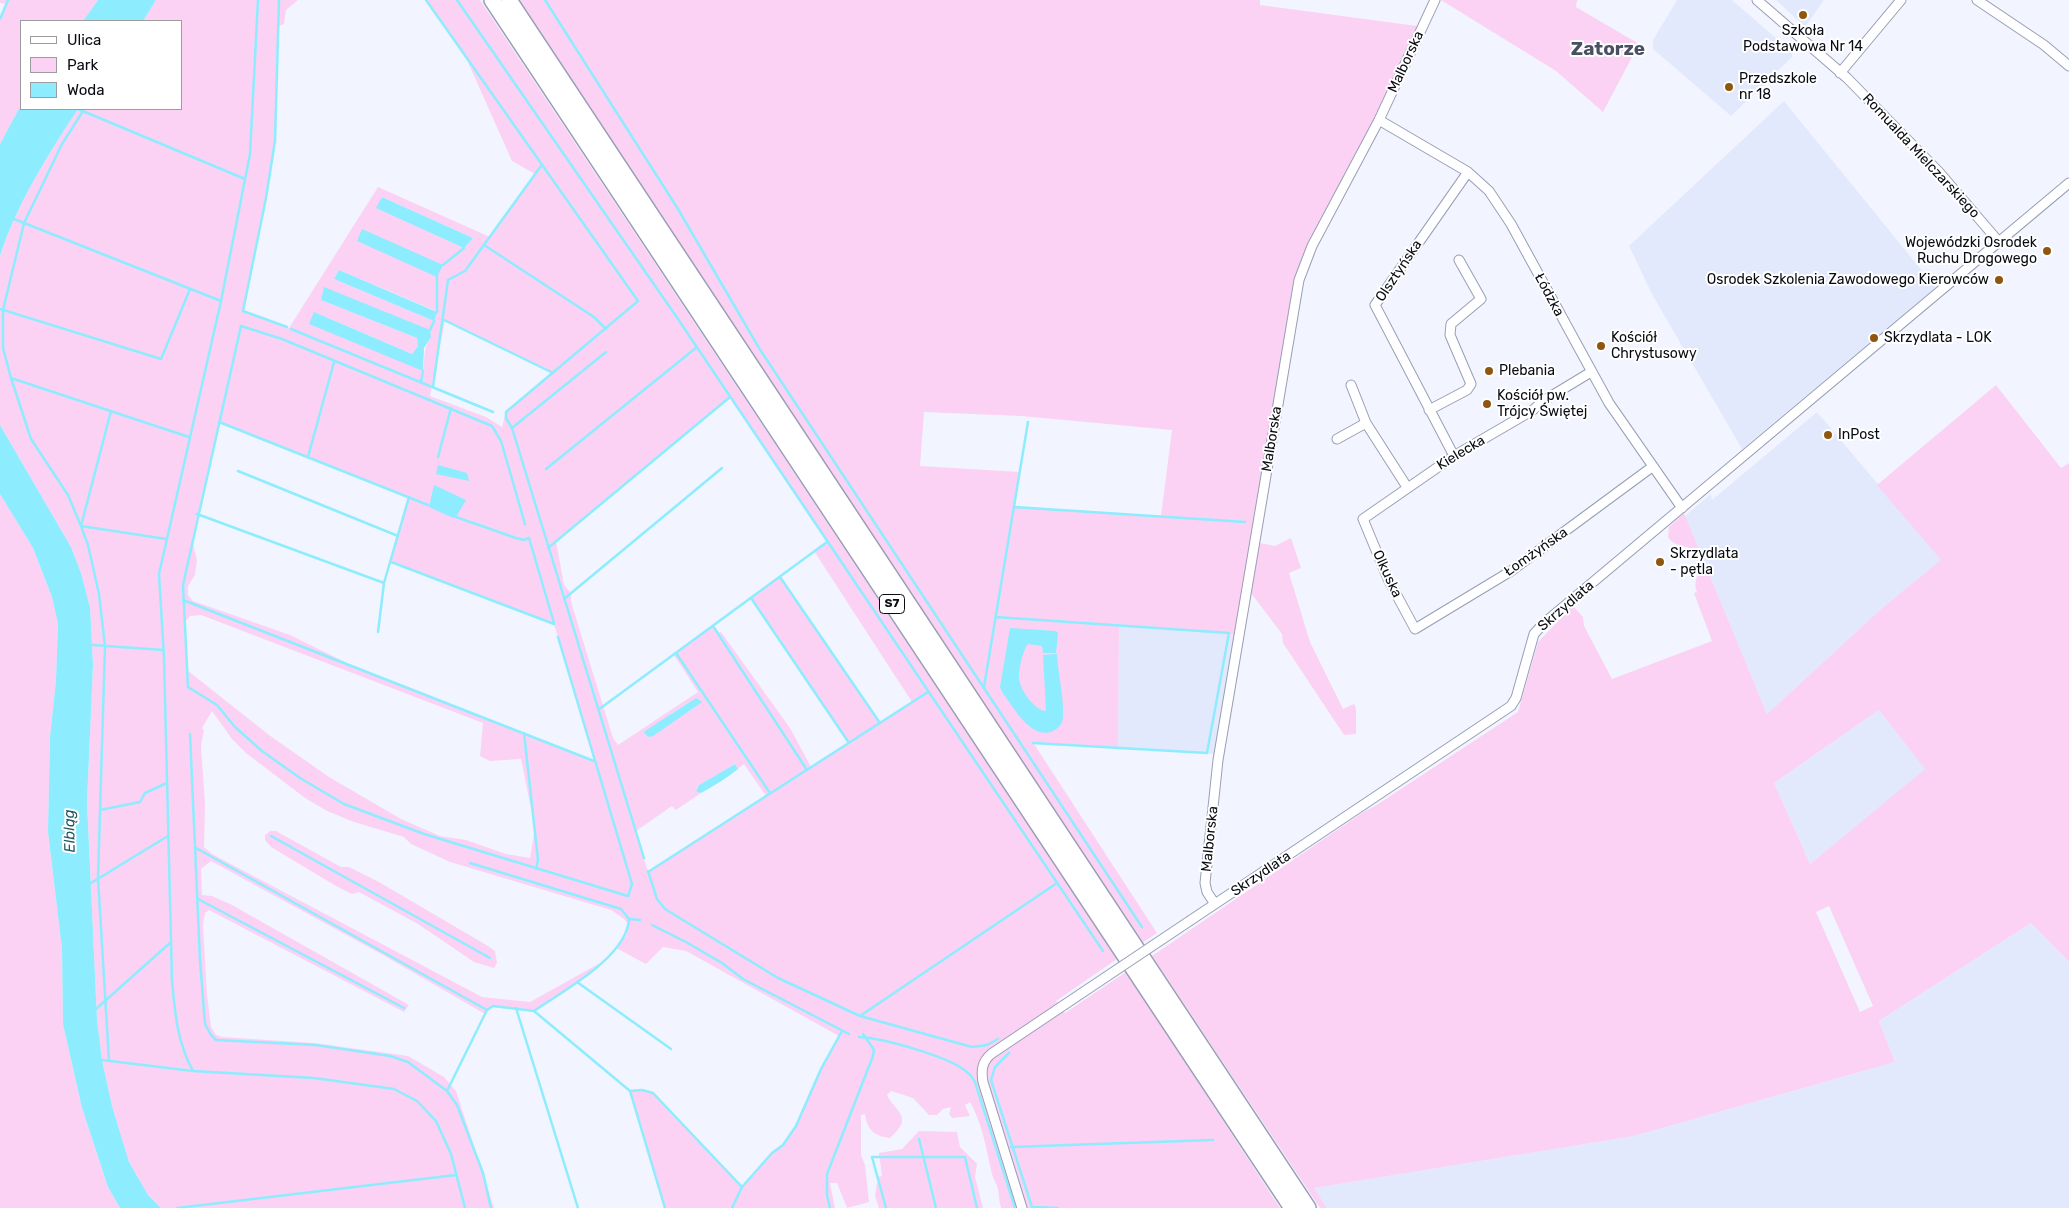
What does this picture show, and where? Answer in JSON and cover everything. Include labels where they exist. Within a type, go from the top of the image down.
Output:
[{"type":"highway","name":"S7","points":[[492,0],[1292,1208]]},
{"type":"highway","name":"S7","points":[[509,0],[1308,1208]]},
{"type":"street","name":"Malborska","points":[[1215,904],[1207,892],[1205,883],[1218,760],[1299,280],[1312,246],[1379,120],[1435,0]]},
{"type":"street","name":"Romualda Mielczarskiego","points":[[1757,0],[1840,73],[1916,148],[1999,242]]},
{"type":"street","points":[[1840,73],[1901,0]]},
{"type":"street","points":[[1977,0],[2044,45],[2069,66]]},
{"type":"street","name":"Łódzka","points":[[1379,120],[1468,172],[1489,191],[1508,218],[1591,372],[1652,467],[1682,508]]},
{"type":"street","name":"Olsztyńska","points":[[1454,456],[1375,305],[1468,172]]},
{"type":"street","name":"Skrzydlata","points":[[1022,1208],[983,1082],[982,1068],[984,1062],[991,1054],[1511,706],[1516,698],[1534,634],[1538,628],[2069,183]]},
{"type":"street","points":[[1429,410],[1467,390],[1472,384],[1450,335],[1451,324],[1481,299],[1459,260]]},
{"type":"street","name":"Kielecka","points":[[1363,518],[1454,456],[1533,410],[1543,401],[1591,372]]},
{"type":"street","points":[[1351,385],[1366,423],[1407,487]]},
{"type":"street","points":[[1337,439],[1366,423]]},
{"type":"street","name":"Łomżyńska","points":[[1415,629],[1510,571],[1652,467]]},
{"type":"street","name":"Olkuska","points":[[1363,518],[1388,579],[1415,629]]},
{"type":"shaded area","name":"Przedszkole nr 18","points":[[1677,0],[1732,0],[1792,52],[1792,57],[1731,116],[1653,49],[1653,40]]},
{"type":"shaded area","name":"Szkoła Podstawowa Nr 14","points":[[1776,0],[1824,0],[1805,27]]},
{"type":"shaded area","points":[[1784,101],[1936,288],[1742,449],[1653,296],[1629,246]]},
{"type":"shaded area","points":[[1817,412],[1942,560],[1881,609],[1767,714],[1685,516],[1711,494],[1712,500]]},
{"type":"shaded area","points":[[1119,626],[1236,635],[1214,754],[1118,748]]},
{"type":"shaded area","points":[[1879,710],[1926,769],[1810,864],[1774,783]]},
{"type":"shaded area","points":[[2031,923],[2069,962],[2069,1208],[1327,1208],[1313,1188],[1634,1136],[1895,1062],[1879,1021]]},
{"type":"green space","points":[[0,0],[98,0],[84,20],[20,20],[20,107],[0,144],[0,19],[6,4],[0,3]]},
{"type":"green space","points":[[156,0],[298,0],[286,10],[284,24],[279,26],[275,141],[244,311],[289,328],[378,187],[490,237],[535,174],[512,161],[467,60],[426,0],[480,0],[1117,959],[1056,1001],[1065,1013],[1126,972],[1280,1208],[1001,1208],[998,1189],[981,1128],[970,1102],[965,1105],[970,1116],[952,1118],[949,1114],[951,1107],[943,1109],[937,1115],[929,1115],[913,1098],[891,1091],[887,1095],[902,1119],[897,1131],[890,1138],[880,1136],[872,1131],[865,1114],[861,1115],[861,1155],[865,1165],[869,1202],[847,1208],[837,1183],[830,1183],[835,1208],[665,1208],[630,1091],[642,1090],[653,1093],[743,1187],[772,1153],[783,1145],[796,1126],[821,1069],[839,1036],[686,951],[663,947],[646,964],[616,948],[626,936],[629,925],[611,910],[450,862],[411,844],[404,837],[354,822],[327,811],[305,798],[246,753],[232,739],[212,711],[202,728],[204,730],[201,746],[205,804],[204,847],[212,854],[482,997],[530,1002],[600,963],[582,979],[534,1011],[493,1006],[485,1014],[383,955],[211,861],[201,869],[202,895],[212,896],[232,905],[409,1005],[404,1012],[209,910],[205,913],[203,925],[207,994],[211,1027],[216,1035],[222,1037],[314,1043],[408,1056],[444,1077],[456,1091],[494,1208],[161,1208],[148,1195],[129,1162],[112,1106],[102,1060],[97,1020],[87,802],[93,665],[90,607],[81,573],[71,547],[0,425],[0,256],[24,198],[77,110],[182,110],[182,20],[144,20]],"holes":[[[382,197],[473,238],[464,248],[377,208]],[[339,270],[436,311],[434,321],[334,279]],[[321,300],[431,337],[425,350],[423,371],[314,312],[412,354],[418,346],[417,338]],[[445,320],[553,373],[506,412],[502,427],[486,417],[430,396]],[[730,397],[827,541],[814,551],[912,702],[880,722],[780,577],[751,598],[849,742],[811,767],[790,728],[721,632],[717,633],[713,626],[674,655],[698,692],[618,745],[613,738],[571,602],[571,593],[564,585],[556,541]],[[219,422],[408,497],[391,562],[554,624],[594,761],[359,669],[290,635],[193,601],[188,595],[188,586],[195,575],[197,560],[192,540]],[[201,615],[483,723],[480,756],[490,761],[521,759],[535,828],[530,858],[506,854],[466,840],[440,836],[401,819],[329,777],[269,735],[187,670],[185,622],[190,616]],[[696,698],[695,707],[648,737],[671,714]],[[735,764],[738,769],[744,764],[766,796],[648,872],[636,831],[672,806],[676,810],[701,793],[696,790],[699,785]]]},
{"type":"green space","points":[[519,0],[1260,0],[1260,5],[1417,26],[1376,118],[1310,244],[1236,635],[1119,626],[1118,748],[1034,744],[1157,933],[1142,943]],"holes":[[[924,412],[1021,416],[1172,430],[1161,516],[1015,507],[1020,472],[920,466]]]},
{"type":"green space","points":[[1441,0],[1577,0],[1576,7],[1639,44],[1603,112],[1556,71]]},
{"type":"green space","points":[[1996,385],[2061,468],[2069,463],[2069,962],[2031,923],[1879,1021],[1895,1062],[1634,1136],[1314,1188],[1327,1208],[1320,1208],[1152,956],[1365,811],[1518,712],[1538,642],[1573,606],[1583,617],[1584,626],[1612,679],[1712,641],[1694,593],[1697,592],[1696,582],[1700,564],[1697,554],[1690,548],[1674,543],[1668,537],[1669,527],[1684,513],[1767,714],[1881,609],[1941,560],[1877,485]],"holes":[[[1879,710],[1925,769],[1810,864],[1774,783]],[[1829,906],[1873,1006],[1860,1012],[1816,912]]]},
{"type":"green space","points":[[0,494],[33,548],[52,597],[58,624],[56,680],[50,737],[48,832],[62,949],[63,1024],[82,1108],[108,1187],[120,1208],[0,1208]]},
{"type":"green space","points":[[1291,538],[1301,568],[1289,573],[1310,642],[1343,709],[1354,704],[1356,708],[1356,734],[1344,735],[1283,643],[1282,634],[1251,593],[1260,543],[1275,546]]},
{"type":"green space","points":[[270,831],[276,831],[341,867],[349,867],[379,882],[488,946],[495,951],[497,963],[494,968],[474,962],[418,924],[359,892],[352,894],[336,886],[271,847],[265,840],[265,835]]},
{"type":"green space","points":[[919,1131],[957,1132],[960,1147],[977,1164],[975,1177],[983,1208],[879,1208],[875,1196],[877,1183],[879,1183],[878,1177],[882,1176],[879,1153],[902,1149]]},
{"type":"water","points":[[98,0],[156,0],[144,20],[84,20]]},
{"type":"water","points":[[20,107],[20,110],[77,110],[24,198],[0,256],[0,144]]},
{"type":"water","points":[[382,197],[473,238],[464,248],[376,208]]},
{"type":"water","points":[[362,229],[443,265],[437,277],[357,241]]},
{"type":"water","points":[[339,270],[437,312],[434,321],[334,279]]},
{"type":"water","points":[[324,287],[430,330],[431,337],[424,348],[423,371],[309,324],[314,312],[412,354],[418,346],[417,338],[321,300]]},
{"type":"water","name":"Elbląg","points":[[0,425],[71,547],[81,573],[90,607],[93,665],[87,802],[97,1020],[102,1060],[112,1106],[129,1162],[148,1195],[161,1208],[120,1208],[108,1187],[82,1108],[63,1024],[62,949],[48,832],[50,737],[56,680],[58,624],[52,597],[33,548],[0,494]]},
{"type":"water","points":[[438,465],[467,473],[469,481],[436,474]]},
{"type":"water","points":[[434,485],[466,500],[456,517],[453,518],[429,507]]},
{"type":"water","points":[[1010,628],[1056,631],[1058,633],[1056,653],[1043,653],[1042,646],[1028,644],[1024,650],[1019,675],[1021,687],[1026,696],[1038,708],[1046,711],[1043,655],[1057,654],[1063,716],[1060,725],[1053,731],[1045,733],[1030,727],[1002,692],[1000,687]]},
{"type":"water","points":[[696,698],[702,702],[653,736],[648,737],[644,732],[648,729]]},
{"type":"water","points":[[735,764],[738,769],[725,779],[701,793],[696,791],[699,785]]},
{"type":"waterway","points":[[0,19],[8,0]]},
{"type":"waterway","points":[[193,1071],[180,1038],[172,981],[164,658],[159,574],[221,301],[250,154],[258,0]]},
{"type":"waterway","points":[[279,0],[275,141],[266,198],[243,311],[287,327]]},
{"type":"waterway","points":[[426,0],[638,301],[506,412],[506,418],[512,428],[644,858]]},
{"type":"waterway","points":[[457,0],[678,319],[1103,951]]},
{"type":"waterway","points":[[545,0],[678,209],[759,348],[1142,927]]},
{"type":"waterway","points":[[80,110],[245,179]]},
{"type":"waterway","points":[[83,111],[62,144],[24,223],[3,310],[3,348],[11,378],[189,437]]},
{"type":"waterway","points":[[433,387],[448,280],[465,271],[541,166]]},
{"type":"waterway","points":[[14,219],[221,301]]},
{"type":"waterway","points":[[484,245],[594,317],[606,329]]},
{"type":"waterway","points":[[443,265],[464,248]]},
{"type":"waterway","points":[[437,277],[437,312]]},
{"type":"waterway","points":[[0,309],[161,359],[190,289]]},
{"type":"waterway","points":[[444,320],[553,373]]},
{"type":"waterway","points":[[430,330],[434,321]]},
{"type":"waterway","points":[[525,524],[501,441],[492,426],[282,339],[241,326],[183,585],[188,687],[217,705],[235,727],[262,751],[300,778],[344,804],[424,834],[628,896],[632,884],[558,637]]},
{"type":"waterway","points":[[291,329],[493,412]]},
{"type":"waterway","points":[[546,469],[697,347]]},
{"type":"waterway","points":[[512,428],[606,352]]},
{"type":"waterway","points":[[308,457],[334,362]]},
{"type":"waterway","points":[[421,382],[423,371]]},
{"type":"waterway","points":[[11,378],[31,439],[68,495],[81,526],[88,545],[99,594],[105,646],[98,878],[109,1061]]},
{"type":"waterway","points":[[548,548],[730,397]]},
{"type":"waterway","points":[[438,457],[451,408]]},
{"type":"waterway","points":[[111,411],[81,526],[166,539]]},
{"type":"waterway","points":[[219,422],[428,505]]},
{"type":"waterway","points":[[984,687],[1028,422]]},
{"type":"waterway","points":[[564,599],[722,468]]},
{"type":"waterway","points":[[238,471],[398,536]]},
{"type":"waterway","points":[[378,632],[384,583],[409,497]]},
{"type":"waterway","points":[[1014,507],[1245,522]]},
{"type":"waterway","points":[[197,514],[384,583]]},
{"type":"waterway","points":[[456,517],[516,538],[524,540],[529,538],[554,623]]},
{"type":"waterway","points":[[598,710],[827,542]]},
{"type":"waterway","points":[[391,562],[554,624]]},
{"type":"waterway","points":[[780,577],[880,723]]},
{"type":"waterway","points":[[751,598],[849,743]]},
{"type":"waterway","points":[[183,600],[594,761]]},
{"type":"waterway","points":[[996,617],[1229,633],[1207,753],[1033,743]]},
{"type":"waterway","points":[[713,626],[807,770]]},
{"type":"waterway","points":[[93,645],[163,650]]},
{"type":"waterway","points":[[676,653],[770,793]]},
{"type":"waterway","points":[[648,872],[928,692]]},
{"type":"waterway","points":[[524,733],[538,860],[536,869]]},
{"type":"waterway","points":[[190,734],[200,960],[205,1024],[211,1035],[216,1040],[316,1045],[390,1056],[408,1062],[447,1091],[457,1105],[483,1173],[491,1208]]},
{"type":"waterway","points":[[100,810],[140,802],[145,793],[167,783]]},
{"type":"waterway","points":[[91,883],[168,836]]},
{"type":"waterway","points":[[271,836],[490,958]]},
{"type":"waterway","points":[[196,848],[487,1010]]},
{"type":"waterway","points":[[470,863],[621,909],[629,919],[626,933],[606,960],[592,972],[534,1011]]},
{"type":"waterway","points":[[648,871],[657,899],[665,909],[778,978],[860,1016],[972,1047],[987,1045],[998,1039]]},
{"type":"waterway","points":[[860,1016],[1057,883]]},
{"type":"waterway","points":[[198,899],[404,1008]]},
{"type":"waterway","points":[[630,919],[640,920]]},
{"type":"waterway","points":[[652,925],[722,963],[743,979],[849,1034]]},
{"type":"waterway","points":[[96,1009],[171,942]]},
{"type":"waterway","points":[[577,982],[671,1049]]},
{"type":"waterway","points":[[447,1091],[487,1010],[493,1006],[534,1011],[630,1091]]},
{"type":"waterway","points":[[516,1008],[578,1208]]},
{"type":"waterway","points":[[665,1208],[630,1091],[642,1090],[653,1093],[742,1187],[772,1153],[783,1145],[796,1126],[821,1069],[842,1031]]},
{"type":"waterway","points":[[830,1208],[827,1195],[827,1174],[873,1056],[874,1050],[863,1034]]},
{"type":"waterway","points":[[859,1037],[916,1049],[960,1067],[970,1075],[975,1082],[1015,1208]]},
{"type":"waterway","points":[[1009,1053],[995,1067],[991,1080],[1032,1207],[1058,1208]]},
{"type":"waterway","points":[[102,1060],[193,1071],[314,1078],[394,1089],[417,1101],[436,1121],[451,1154],[465,1208]]},
{"type":"waterway","points":[[919,1139],[936,1208]]},
{"type":"waterway","points":[[1011,1147],[1213,1140]]},
{"type":"waterway","points":[[886,1208],[872,1157],[965,1157],[977,1208]]},
{"type":"waterway","points":[[177,1208],[456,1175]]},
{"type":"waterway","points":[[732,1208],[742,1187]]},
{"type":"place","name":"Szkoła Podstawowa Nr 14","points":[[1803,15]]},
{"type":"place","name":"Przedszkole nr 18","points":[[1729,87]]},
{"type":"place","name":"Wojewódzki Osrodek Ruchu Drogowego","points":[[2047,251]]},
{"type":"place","name":"Osrodek Szkolenia Zawodowego Kierowców","points":[[1999,280]]},
{"type":"place","name":"Skrzydlata - LOK","points":[[1874,338]]},
{"type":"place","name":"Kościół Chrystusowy","points":[[1601,346]]},
{"type":"place","name":"Plebania","points":[[1489,371]]},
{"type":"place","name":"Kościół pw. Trójcy Świętej","points":[[1487,404]]},
{"type":"place","name":"InPost","points":[[1828,435]]},
{"type":"place","name":"Skrzydlata - pętla","points":[[1660,562]]},
{"type":"district","name":"Zatorze","points":[[1608,50]]}]
